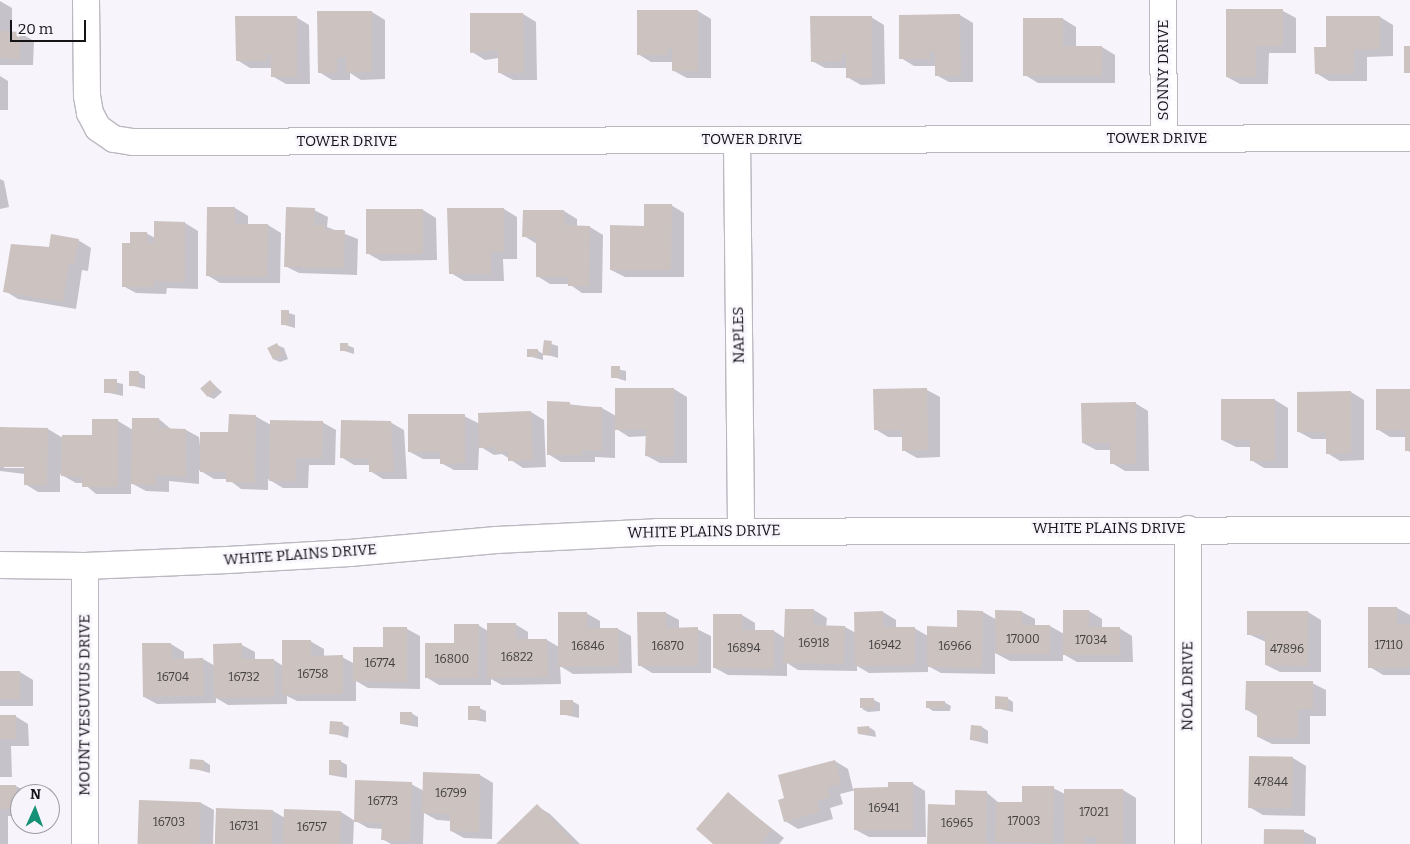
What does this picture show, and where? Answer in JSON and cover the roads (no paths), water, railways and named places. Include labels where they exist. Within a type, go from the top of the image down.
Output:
[{"type":"street","name":"TOWER DRIVE","points":[[86,0],[86,96],[90,113],[98,128],[114,139],[133,142],[1410,138]]},
{"type":"street","name":"SONNY DRIVE","points":[[1163,0],[1164,139]]},
{"type":"street","name":"NAPLES","points":[[737,140],[741,530]]},
{"type":"street","name":"NOLA DRIVE","points":[[1188,529],[1188,844]]},
{"type":"street","name":"WHITE PLAINS DRIVE","points":[[0,565],[85,566],[350,553],[574,535],[741,530],[1410,530]]},
{"type":"street","name":"MOUNT VESUVIUS DRIVE","points":[[85,566],[85,844]]}]
